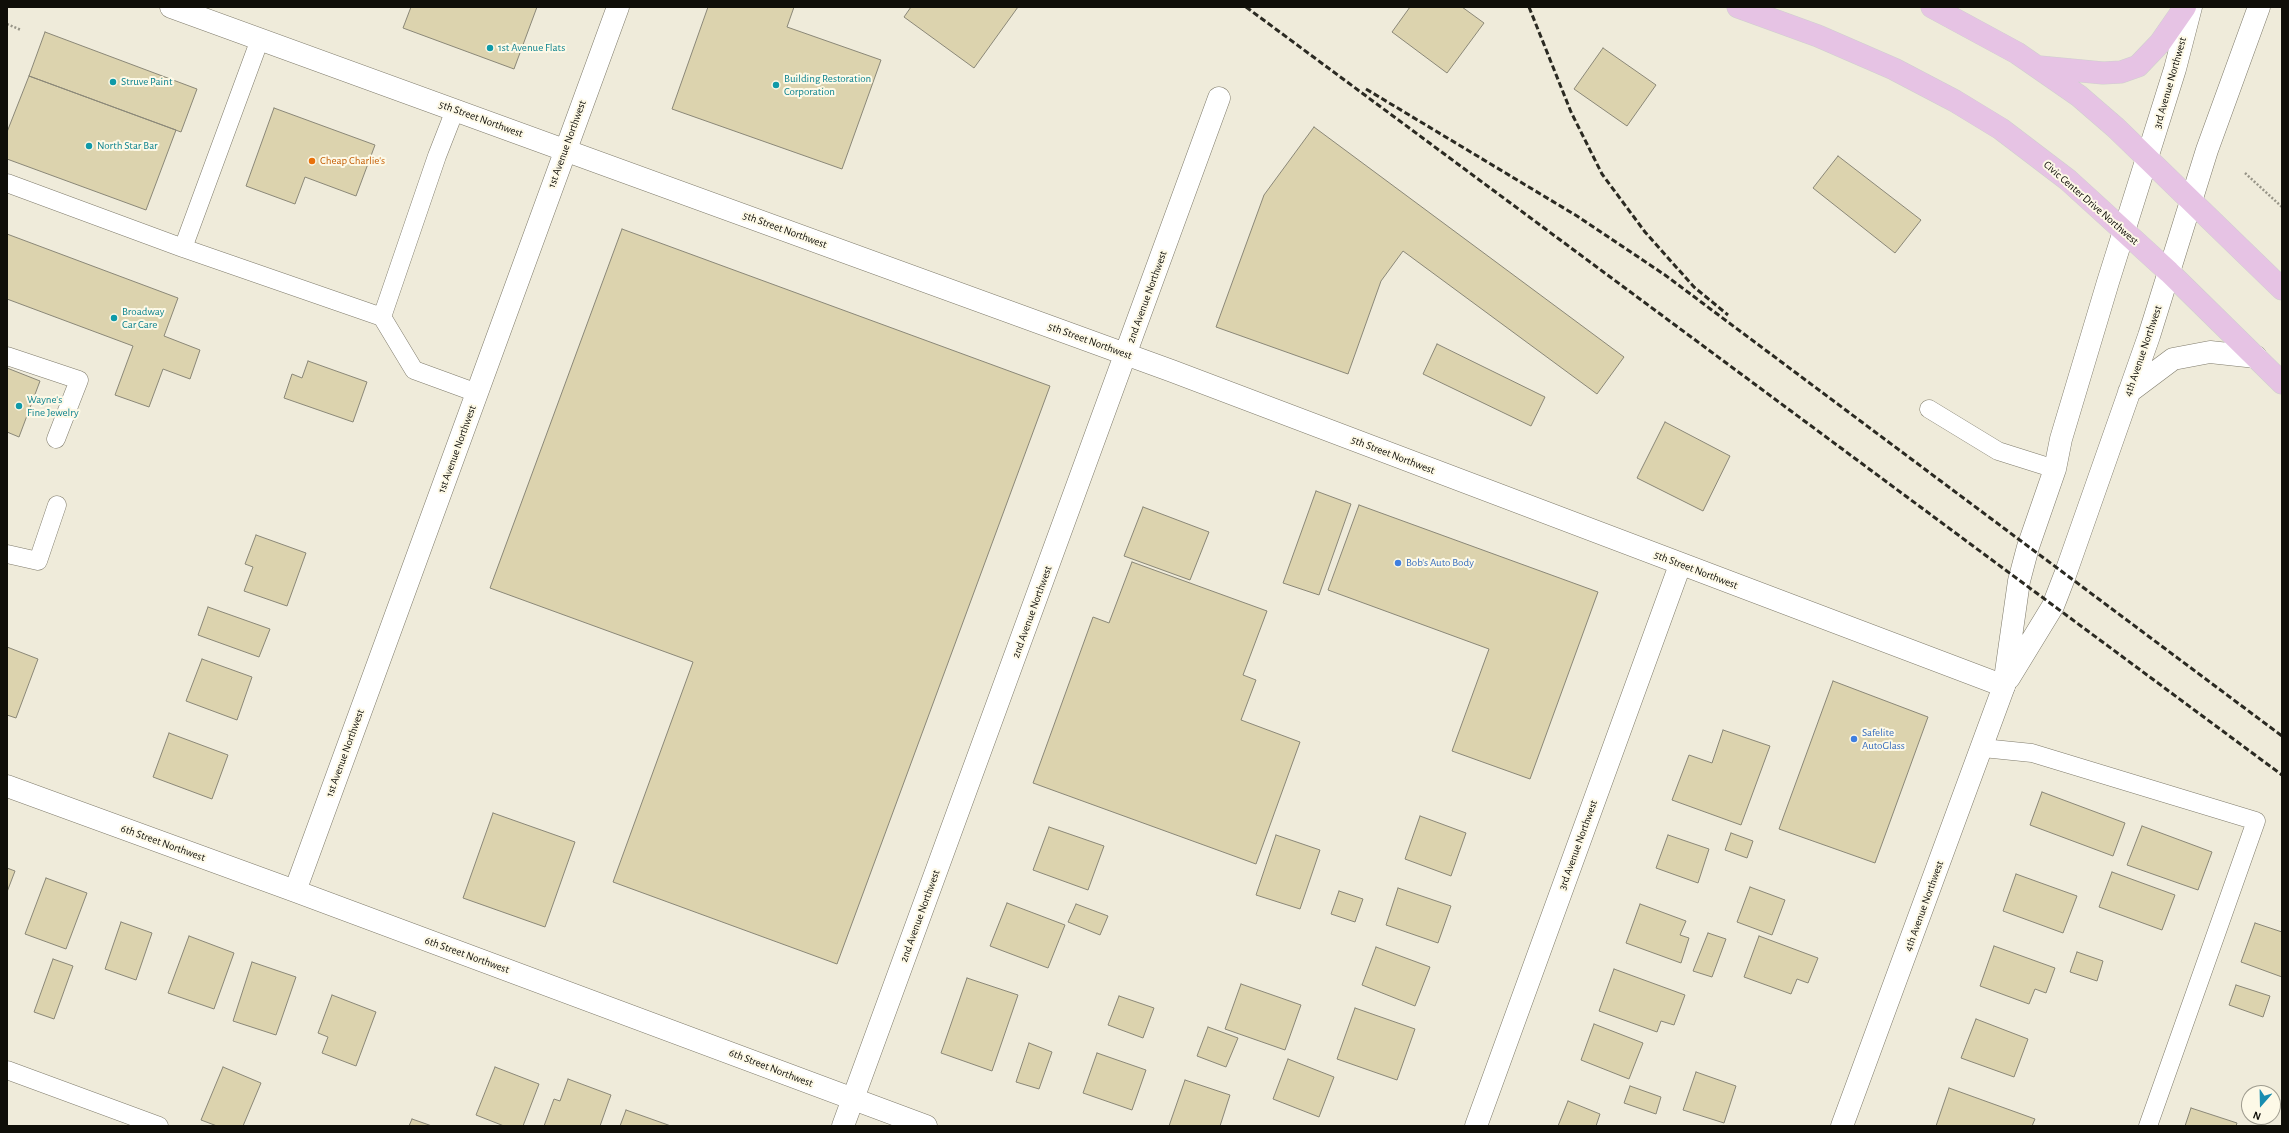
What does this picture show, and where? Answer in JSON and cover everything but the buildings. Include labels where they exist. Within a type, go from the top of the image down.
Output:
[{"type":"main road","name":"Civic Center Drive Northwest","points":[[1738,7],[1818,36],[1894,69],[1955,101],[2001,129],[2049,165],[2124,230],[2282,383]]},
{"type":"main road","points":[[1932,7],[1986,34],[2039,67],[2079,96],[2116,128],[2282,289]]},
{"type":"main road","points":[[2039,67],[2103,73],[2121,72],[2138,66],[2160,43],[2186,7]]},
{"type":"street","name":"5th Street Northwest","points":[[171,7],[1126,354],[1680,565],[2004,686]]},
{"type":"street","name":"1st Avenue Northwest","points":[[295,891],[618,7]]},
{"type":"street","name":"3rd Avenue Northwest","points":[[2147,159],[2191,7]]},
{"type":"street","name":"4th Avenue Northwest","points":[[2004,686],[2053,606],[2129,392],[2191,200],[2259,7]]},
{"type":"street","name":"2nd Avenue Northwest","points":[[842,1126],[1219,98]]},
{"type":"street","name":"4th Avenue Northwest","points":[[1842,1126],[1983,748],[2004,686],[2019,581],[2028,547],[2055,469],[2061,439],[2147,159]]},
{"type":"street","points":[[2129,392],[2173,359],[2210,352],[2256,357]]},
{"type":"street","name":"3rd Avenue Northwest","points":[[1476,1126],[1680,565]]},
{"type":"street","name":"6th Street Northwest","points":[[7,786],[295,891],[926,1126]]},
{"type":"lane","points":[[183,248],[260,39]]},
{"type":"lane","points":[[382,317],[455,110]]},
{"type":"lane","points":[[7,183],[183,248],[382,317],[414,370],[477,394]]},
{"type":"lane","points":[[7,356],[79,380],[56,439]]},
{"type":"lane","points":[[1929,409],[1998,451],[2055,469]]},
{"type":"lane","points":[[7,554],[38,561],[56,505]]},
{"type":"lane","points":[[1983,748],[2032,754],[2256,821],[2148,1126]]},
{"type":"lane","points":[[7,1070],[159,1126]]},
{"type":"path","points":[[7,24],[21,30]]},
{"type":"path","points":[[2246,173],[2282,207]]},
{"type":"railway","points":[[1246,7],[2282,775]]},
{"type":"railway","points":[[1529,7],[1571,112],[1602,174],[1645,232],[1694,287],[1728,315]]},
{"type":"railway","points":[[1366,89],[1577,216],[1665,275],[2282,736]]},
{"type":"place","name":"1st Avenue Flats","points":[[490,48]]},
{"type":"place","name":"Struve Paint","points":[[113,82]]},
{"type":"place","name":"Building Restoration Corporation","points":[[776,85]]},
{"type":"place","name":"North Star Bar","points":[[89,146]]},
{"type":"place","name":"Cheap Charlie's","points":[[312,161]]},
{"type":"place","name":"Broadway Car Care","points":[[114,318]]},
{"type":"place","name":"Wayne's Fine Jewelry","points":[[19,406]]},
{"type":"place","name":"Bob's Auto Body","points":[[1398,563]]},
{"type":"place","name":"Safelite AutoGlass","points":[[1854,739]]}]
